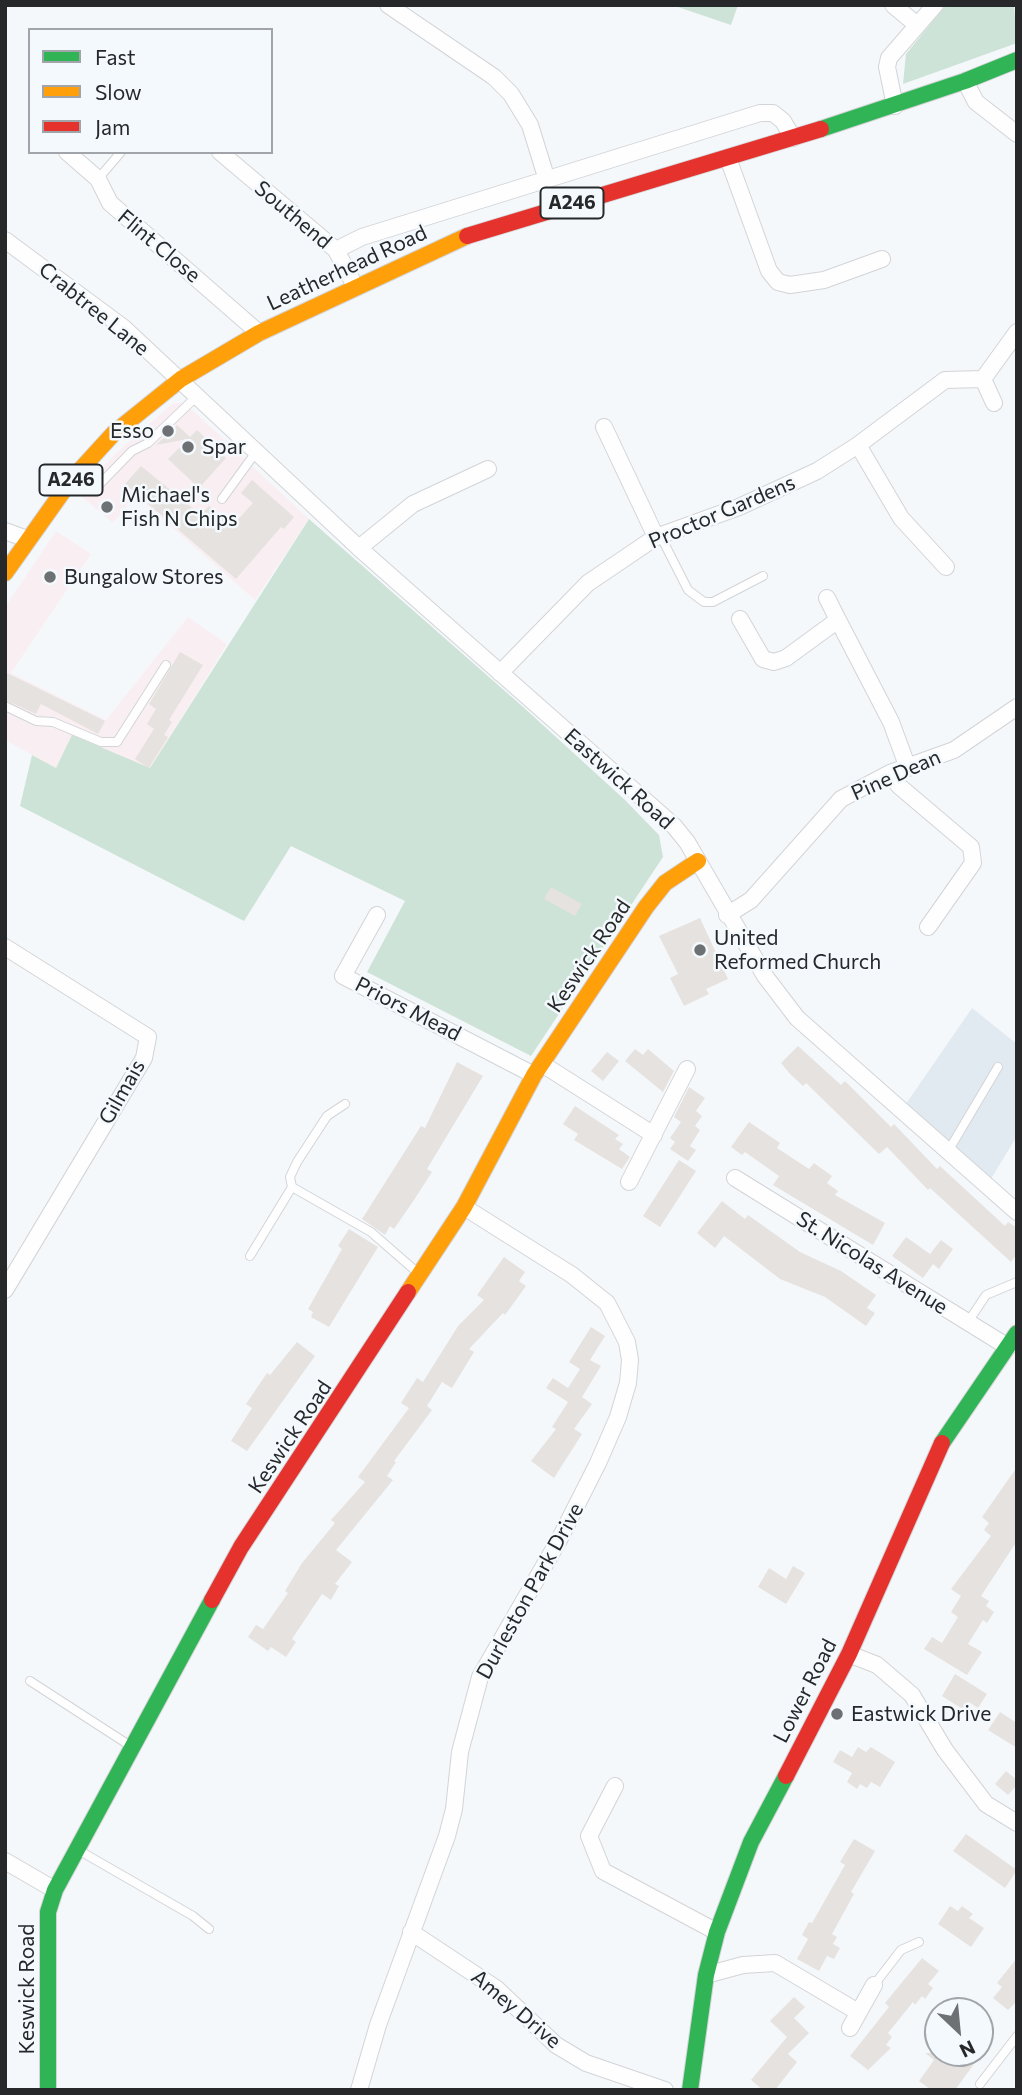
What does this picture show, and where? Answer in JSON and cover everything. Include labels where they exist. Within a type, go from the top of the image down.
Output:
[{"type":"street","points":[[388,5],[494,77],[511,94],[530,125],[547,180]]},
{"type":"street","points":[[892,5],[917,25]]},
{"type":"street","points":[[895,106],[887,67],[895,50],[935,5]]},
{"type":"street","name":"Leatherhead Road","points":[[5,573],[71,480],[114,433],[181,379],[259,333],[355,286],[488,228],[895,106],[965,82],[1017,60]]},
{"type":"street","points":[[965,82],[975,102],[1017,134]]},
{"type":"street","name":"Leatherhead Road","points":[[336,250],[362,237],[760,113],[773,113],[783,121],[793,138]]},
{"type":"street","name":"Flint Close","points":[[68,154],[98,179],[110,203],[259,333]]},
{"type":"street","name":"Southend","points":[[222,154],[336,250],[355,286]]},
{"type":"street","points":[[728,158],[769,271],[778,282],[790,285],[824,280],[882,259]]},
{"type":"street","name":"Crabtree Lane","points":[[5,240],[124,328],[181,379]]},
{"type":"street","points":[[994,403],[983,379],[1017,332]]},
{"type":"street","name":"Eastwick Road","points":[[181,379],[196,397],[359,548],[674,827],[698,861],[727,915],[765,976],[797,1018],[1017,1212]]},
{"type":"street","name":"Proctor Gardens","points":[[500,673],[588,583],[658,536],[777,492],[858,445],[945,380],[983,379]]},
{"type":"street","points":[[604,427],[658,536]]},
{"type":"street","points":[[858,445],[901,518],[946,567]]},
{"type":"street","points":[[359,548],[414,504],[488,469]]},
{"type":"street","points":[[5,531],[27,539]]},
{"type":"street","points":[[827,598],[891,722],[908,768]]},
{"type":"street","points":[[740,619],[763,659],[774,662],[786,658],[838,620]]},
{"type":"street","name":"Pine Dean","points":[[727,915],[751,900],[841,799],[890,773],[954,750],[1017,707]]},
{"type":"street","points":[[890,773],[899,786],[971,847],[973,863],[928,927]]},
{"type":"street","name":"Keswick Road","points":[[48,2090],[48,1912],[55,1890],[135,1748],[241,1547],[464,1208],[538,1070],[646,907],[666,883],[698,861]]},
{"type":"street","name":"Priors Mead","points":[[377,915],[343,976],[538,1070]]},
{"type":"street","name":"Gilmais","points":[[5,947],[148,1037],[144,1058],[5,1290]]},
{"type":"street","points":[[629,1182],[687,1069]]},
{"type":"street","points":[[538,1070],[654,1135]]},
{"type":"street","name":"St. Nicolas Avenue","points":[[735,1178],[968,1322],[1012,1340]]},
{"type":"street","name":"Durleston Park Drive","points":[[359,2090],[454,1809],[460,1752],[480,1676],[559,1540],[598,1463],[618,1417],[628,1383],[630,1360],[627,1342],[618,1321],[595,1290],[464,1208]]},
{"type":"street","name":"Lower Road","points":[[690,2090],[706,1975],[717,1933],[751,1842],[849,1654],[944,1439],[1012,1340]]},
{"type":"street","points":[[849,1654],[877,1665],[912,1695],[945,1750],[986,1804],[1017,1823]]},
{"type":"street","points":[[615,1786],[589,1836],[603,1871],[717,1933]]},
{"type":"street","points":[[5,1861],[55,1890]]},
{"type":"street","name":"Amey Drive","points":[[411,1932],[497,1989],[556,2045],[586,2063],[665,2090]]},
{"type":"street","points":[[706,1975],[743,1965],[775,1963],[858,2012]]},
{"type":"street","points":[[850,2028],[874,1985]]},
{"type":"lane","points":[[98,179],[119,154]]},
{"type":"lane","points":[[71,480],[95,489],[132,451],[148,443],[196,397]]},
{"type":"lane","points":[[114,433],[132,451]]},
{"type":"lane","points":[[222,499],[256,452]]},
{"type":"lane","points":[[658,536],[688,590],[704,602],[713,602],[763,576]]},
{"type":"lane","points":[[5,706],[37,721],[53,722],[101,742],[117,742],[166,665]]},
{"type":"lane","points":[[947,1153],[998,1067]]},
{"type":"lane","points":[[250,1256],[292,1187],[290,1177],[297,1162],[327,1116],[345,1104]]},
{"type":"lane","points":[[292,1187],[371,1232],[420,1275]]},
{"type":"lane","points":[[968,1322],[986,1296],[1017,1282]]},
{"type":"lane","points":[[30,1681],[135,1748]]},
{"type":"lane","points":[[79,1850],[193,1916],[209,1929]]},
{"type":"lane","points":[[874,1985],[901,1950],[919,1942]]},
{"type":"lane","points":[[980,2084],[1017,2036]]},
{"type":"shaded area","points":[[184,402],[309,519],[255,600],[135,495],[113,523],[82,497],[91,480],[114,455],[172,404]]},
{"type":"shaded area","points":[[56,531],[91,554],[11,673],[106,720],[188,617],[227,644],[150,769],[73,735],[56,768],[5,740],[5,607]]},
{"type":"shaded area","points":[[972,1008],[1017,1044],[1017,1136],[989,1182],[901,1111]]},
{"type":"green space","points":[[672,5],[738,5],[731,25]]},
{"type":"green space","points":[[946,5],[1014,5],[1017,43],[903,84],[906,54]]},
{"type":"green space","points":[[309,519],[522,706],[625,800],[659,835],[663,857],[531,1056],[367,972],[405,901],[291,846],[244,921],[20,806],[32,755],[56,768],[72,735],[150,768]]},
{"type":"building","points":[[177,425],[190,437],[197,430],[226,458],[199,488],[168,459],[188,439],[156,445]]},
{"type":"building","points":[[141,466],[201,515],[209,506],[232,526],[253,503],[241,493],[252,480],[294,517],[284,529],[281,527],[236,579],[125,484]]},
{"type":"building","points":[[180,652],[203,665],[169,720],[172,722],[164,735],[168,737],[149,768],[135,759],[154,729],[147,724],[156,709],[149,704]]},
{"type":"building","points":[[5,672],[105,721],[98,734],[41,704],[36,714],[5,700]]},
{"type":"building","points":[[551,887],[582,904],[575,916],[544,899]]},
{"type":"building","points":[[700,918],[728,979],[706,989],[709,994],[684,1006],[670,978],[678,974],[659,936]]},
{"type":"building","points":[[798,1046],[841,1085],[845,1081],[891,1127],[894,1124],[937,1169],[940,1166],[1005,1226],[1008,1222],[1017,1228],[1017,1254],[1011,1262],[930,1188],[928,1190],[887,1147],[879,1154],[806,1083],[803,1086],[790,1074],[781,1063]]},
{"type":"building","points":[[635,1049],[643,1055],[648,1049],[674,1071],[663,1092],[625,1061]]},
{"type":"building","points":[[607,1052],[619,1061],[603,1081],[591,1071]]},
{"type":"building","points":[[457,1062],[483,1076],[427,1169],[432,1172],[394,1229],[390,1226],[385,1235],[362,1219],[421,1126],[425,1128]]},
{"type":"building","points":[[689,1087],[705,1098],[696,1111],[702,1116],[695,1126],[700,1130],[690,1146],[696,1150],[688,1161],[670,1149],[675,1142],[670,1138],[681,1122],[674,1117]]},
{"type":"building","points":[[575,1106],[619,1135],[615,1139],[623,1144],[619,1149],[630,1157],[622,1169],[574,1140],[578,1134],[563,1124]]},
{"type":"building","points":[[749,1122],[780,1143],[777,1148],[809,1169],[814,1163],[832,1176],[827,1183],[838,1191],[835,1195],[885,1223],[873,1245],[773,1185],[779,1176],[745,1152],[742,1155],[731,1147]]},
{"type":"building","points":[[679,1160],[696,1171],[660,1227],[643,1216]]},
{"type":"building","points":[[722,1201],[745,1219],[748,1215],[800,1252],[841,1271],[876,1295],[867,1308],[875,1313],[866,1326],[825,1297],[780,1279],[724,1236],[715,1248],[697,1233]]},
{"type":"building","points":[[349,1229],[378,1247],[329,1327],[311,1317],[313,1312],[308,1309],[342,1249],[338,1246]]},
{"type":"building","points":[[906,1237],[930,1254],[941,1240],[953,1249],[939,1269],[933,1264],[923,1278],[892,1256]]},
{"type":"building","points":[[504,1257],[525,1272],[519,1281],[526,1286],[505,1315],[503,1313],[469,1349],[474,1352],[452,1388],[442,1382],[427,1406],[432,1410],[394,1461],[396,1462],[387,1476],[393,1480],[336,1550],[352,1562],[335,1584],[339,1586],[331,1600],[322,1594],[292,1639],[296,1642],[286,1657],[271,1647],[268,1651],[248,1637],[256,1625],[263,1629],[288,1593],[285,1591],[302,1563],[335,1523],[331,1520],[365,1482],[358,1477],[409,1408],[401,1403],[417,1378],[423,1382],[458,1326],[484,1300],[477,1295]]},
{"type":"building","points":[[591,1327],[605,1336],[590,1360],[601,1366],[582,1397],[592,1404],[574,1429],[582,1434],[554,1478],[531,1461],[556,1429],[552,1427],[568,1402],[546,1388],[553,1378],[568,1388],[580,1369],[569,1362]]},
{"type":"building","points":[[297,1342],[315,1356],[247,1451],[231,1441],[252,1408],[246,1404],[267,1373],[270,1375]]},
{"type":"building","points":[[1017,1467],[1017,1541],[981,1596],[989,1601],[986,1606],[994,1612],[987,1623],[983,1620],[968,1644],[982,1652],[967,1675],[924,1649],[932,1637],[942,1643],[958,1617],[951,1612],[961,1596],[951,1589],[991,1536],[984,1530],[989,1523],[982,1517]]},
{"type":"building","points":[[793,1566],[805,1573],[786,1604],[758,1587],[769,1568],[786,1579]]},
{"type":"building","points":[[955,1674],[987,1694],[978,1708],[969,1702],[964,1710],[942,1696]]},
{"type":"building","points":[[1000,1712],[1017,1723],[1017,1748],[988,1730]]},
{"type":"building","points":[[858,1747],[866,1752],[871,1747],[895,1762],[880,1787],[871,1782],[867,1788],[860,1784],[857,1789],[847,1782],[852,1773],[833,1762],[840,1750],[852,1757]]},
{"type":"building","points":[[1006,1771],[1017,1780],[1017,1785],[1008,1795],[995,1784]]},
{"type":"building","points":[[966,1834],[1017,1870],[1005,1888],[953,1851]]},
{"type":"building","points":[[854,1839],[875,1851],[851,1892],[854,1894],[832,1934],[837,1937],[833,1944],[840,1948],[834,1959],[827,1956],[819,1971],[797,1959],[808,1939],[802,1935],[809,1922],[812,1923],[845,1865],[840,1862]]},
{"type":"building","points":[[950,1906],[958,1911],[962,1906],[973,1914],[969,1918],[984,1928],[971,1947],[938,1924]]},
{"type":"building","points":[[922,1958],[939,1971],[928,1984],[933,1988],[926,1997],[922,1996],[915,2005],[913,2002],[888,2033],[892,2037],[886,2045],[891,2048],[868,2070],[850,2056],[889,2007],[885,2003]]},
{"type":"building","points":[[1017,1958],[1017,2001],[1008,2010],[994,1999],[1002,1987],[997,1983]]},
{"type":"building","points":[[794,1997],[805,2007],[794,2018],[809,2033],[788,2054],[797,2062],[775,2090],[763,2090],[751,2080],[787,2037],[770,2021]]},
{"type":"building","points":[[929,2067],[972,2067],[955,2090],[931,2090],[919,2081]]},
{"type":"traffic: fast","points":[[821,129],[965,81],[1017,60]]},
{"type":"traffic: fast","points":[[942,1443],[1017,1333]]},
{"type":"traffic: fast","points":[[48,2090],[48,1912],[55,1890],[212,1600]]},
{"type":"traffic: fast","points":[[690,2090],[706,1975],[717,1932],[751,1842],[786,1776]]},
{"type":"traffic: slow","points":[[5,573],[71,480],[114,433],[181,379],[259,333],[467,236]]},
{"type":"traffic: slow","points":[[408,1292],[464,1207],[534,1075],[646,907],[665,883],[698,861]]},
{"type":"traffic: jam","points":[[467,236],[821,129]]},
{"type":"traffic: jam","points":[[212,1600],[241,1547],[408,1292]]},
{"type":"traffic: jam","points":[[786,1776],[849,1654],[942,1443]]},
{"type":"place","name":"Esso","points":[[168,431]]},
{"type":"place","name":"Spar","points":[[188,447]]},
{"type":"place","name":"Michael's Fish N Chips","points":[[107,507]]},
{"type":"place","name":"Bungalow Stores","points":[[50,577]]},
{"type":"place","name":"United Reformed Church","points":[[700,950]]},
{"type":"place","name":"Eastwick Drive","points":[[837,1714]]}]
